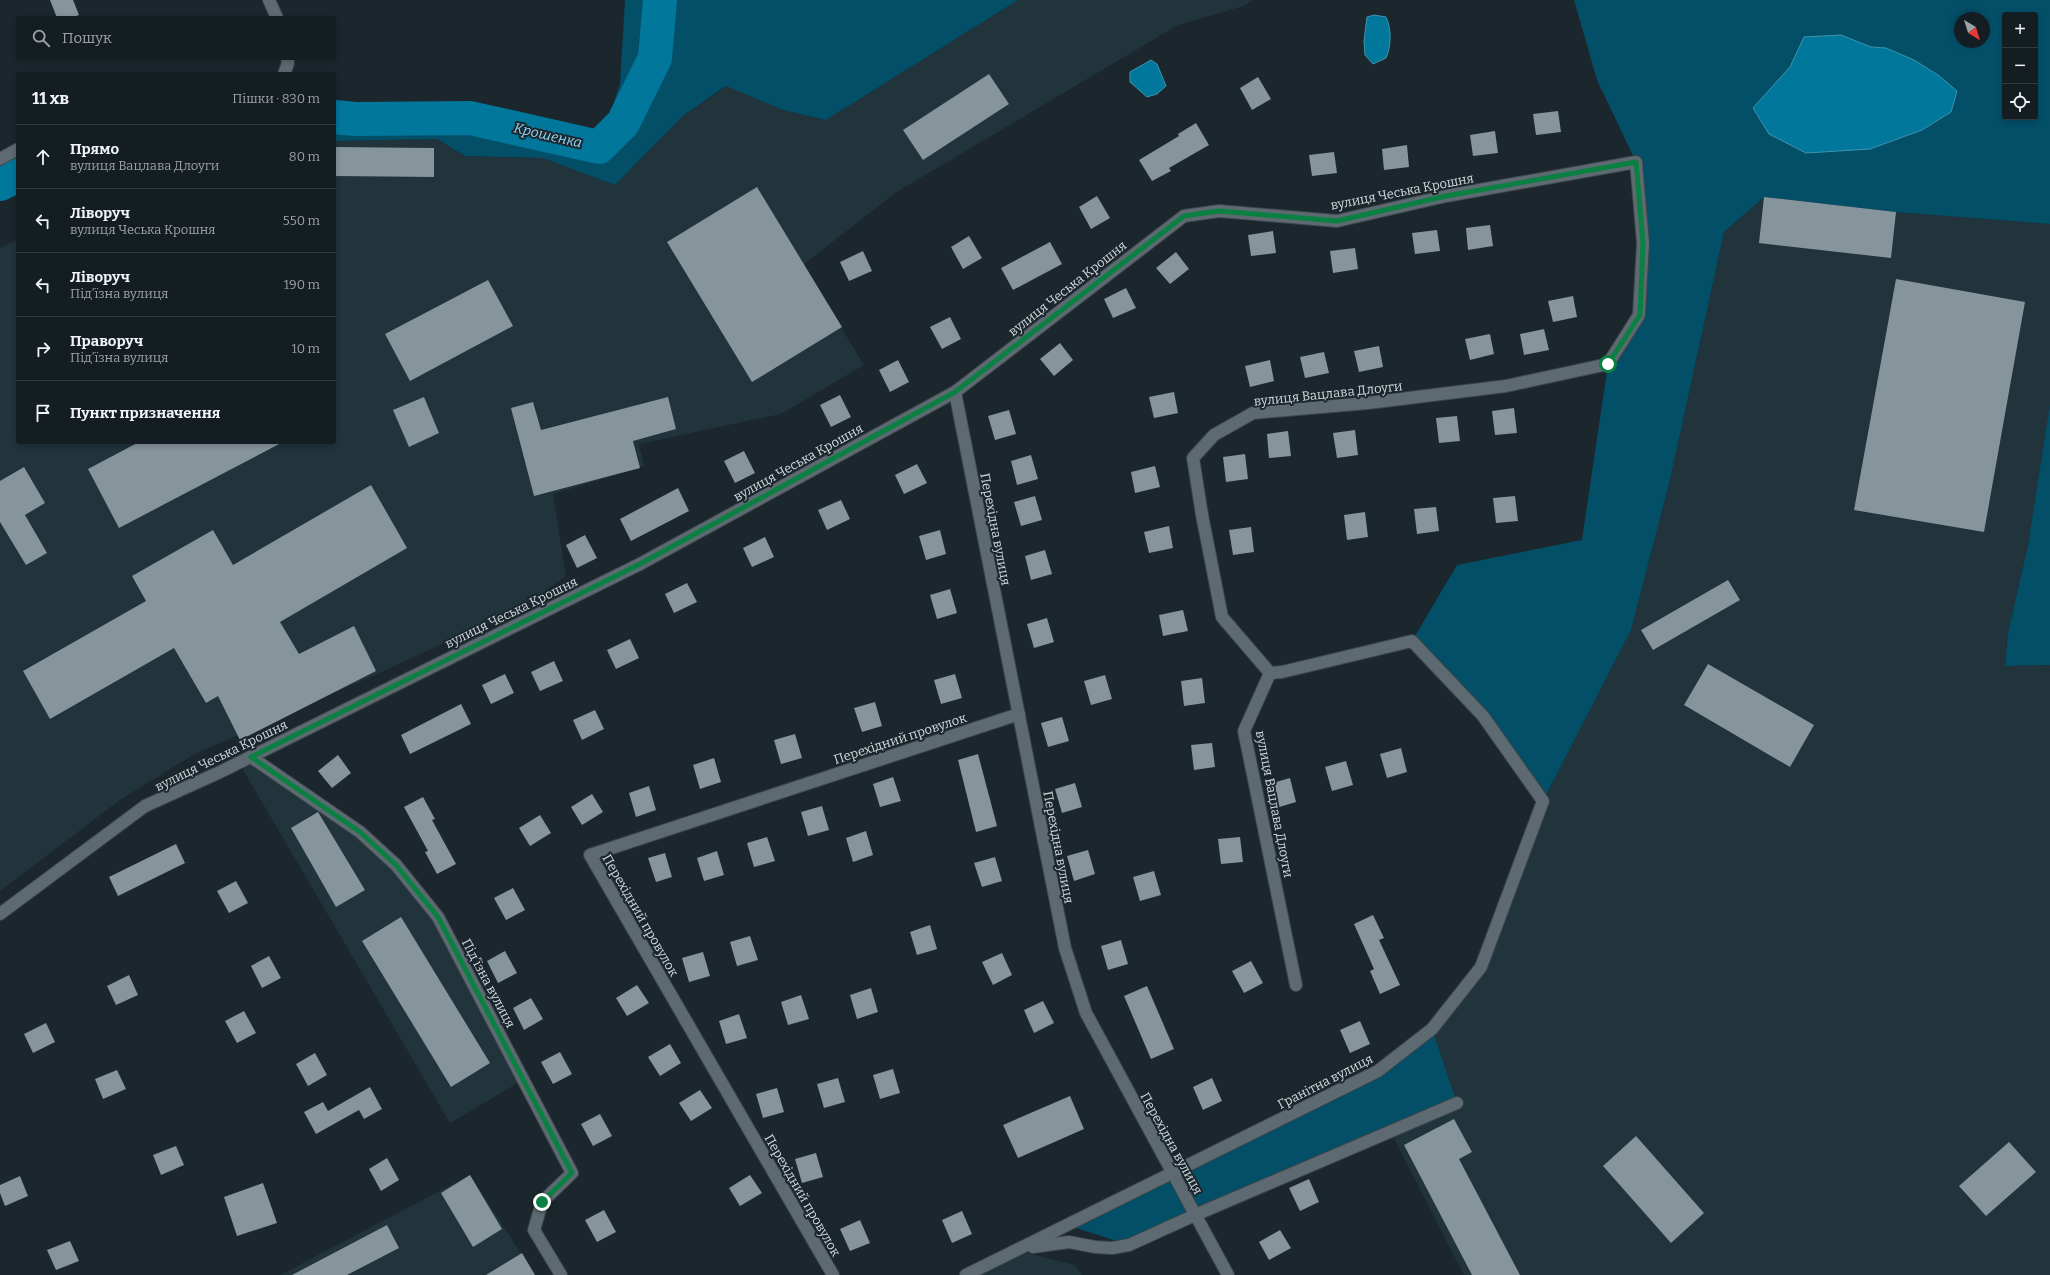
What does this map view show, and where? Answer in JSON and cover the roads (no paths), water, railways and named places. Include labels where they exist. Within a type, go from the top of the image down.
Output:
[{"type":"street","points":[[269,0],[276,16]]},
{"type":"street","points":[[285,72],[288,63],[287,60]]},
{"type":"street","points":[[0,158],[16,150]]},
{"type":"street","name":"вулиця Чеська Крошня","points":[[0,914],[145,806],[251,757],[640,564],[955,392],[1184,216],[1219,211],[1337,221],[1446,196],[1636,162]]},
{"type":"street","name":"вулиця Вацлава Длоуги","points":[[1296,985],[1244,731],[1270,673],[1222,617],[1202,515],[1194,458],[1214,435],[1253,413],[1368,403],[1506,386],[1608,364],[1640,315],[1643,243],[1636,162]]},
{"type":"street","name":"Перехідна вулиця","points":[[955,392],[1065,948],[1086,1014],[1228,1275]]},
{"type":"street","name":"Гранітна вулиця","points":[[966,1275],[1378,1071],[1432,1029],[1481,966],[1543,801],[1483,716],[1412,641],[1282,672],[1270,673]]},
{"type":"street","name":"Перехідний провулок","points":[[833,1275],[590,855],[1019,714]]},
{"type":"street","name":"Підʼїзна вулиця","points":[[251,757],[360,832],[396,865],[438,917],[572,1173],[542,1202],[534,1230],[560,1275]]},
{"type":"street","name":"Гранітна вулиця","points":[[1016,1250],[1044,1244],[1069,1242],[1095,1247],[1112,1248],[1128,1246],[1195,1215],[1457,1103]]},
{"type":"waterway","name":"Крошенка","points":[[336,117],[355,119],[470,118],[599,147],[623,123],[655,58],[660,0]]},
{"type":"waterway","name":"Крошенка","points":[[0,184],[16,176]]}]
